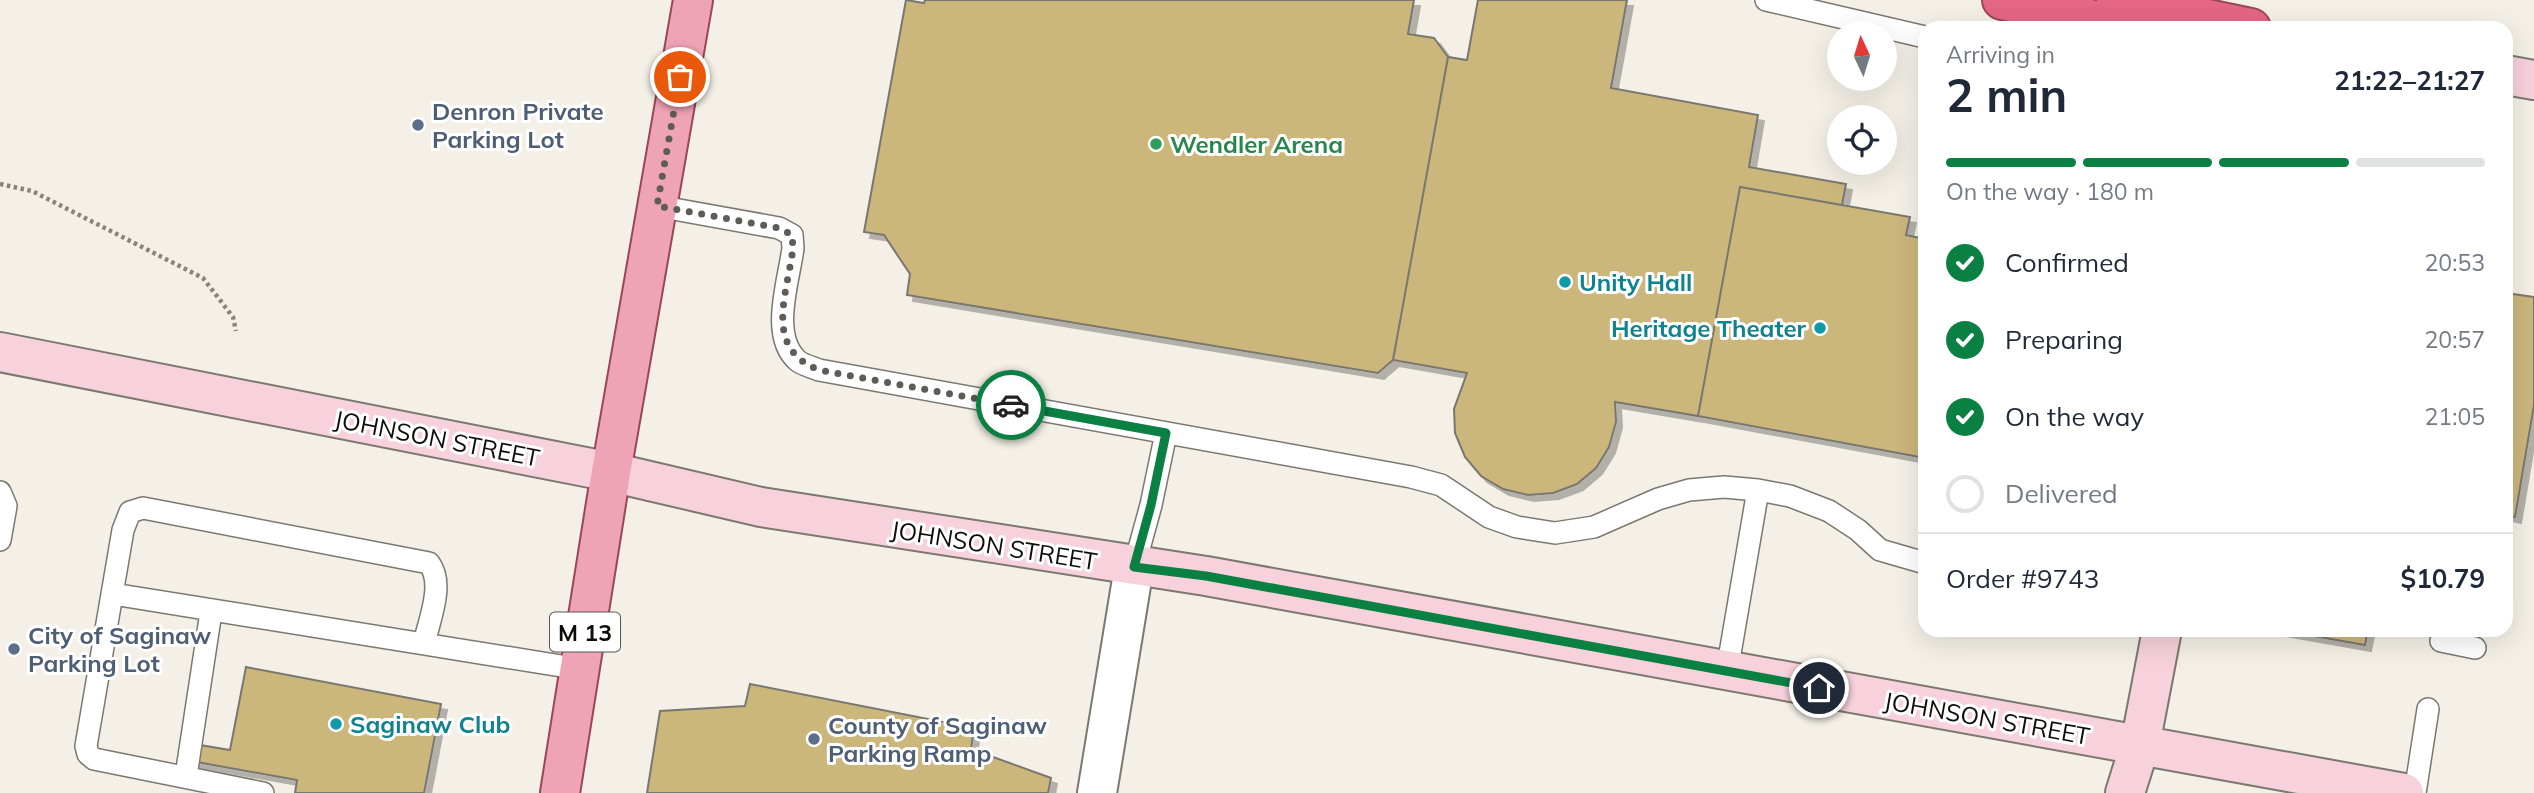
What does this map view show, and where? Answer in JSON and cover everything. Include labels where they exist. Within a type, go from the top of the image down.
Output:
[{"type":"highway","points":[[2002,0],[2099,21]]},
{"type":"highway","points":[[2116,0],[2217,21]]},
{"type":"main road","name":"M 13","points":[[560,793],[611,472],[693,0]]},
{"type":"street","points":[[2513,76],[2534,80]]},
{"type":"street","name":"JOHNSON STREET","points":[[0,352],[611,472],[761,507],[1134,567],[1206,576],[2404,793]]},
{"type":"street","points":[[1097,793],[1134,567]]},
{"type":"street","points":[[2126,793],[2140,745],[2161,637]]},
{"type":"lane","points":[[1766,0],[1918,35]]},
{"type":"lane","points":[[657,206],[779,228],[792,235],[793,248],[782,331],[787,347],[799,362],[819,370],[1421,480],[1441,485],[1489,517],[1517,527],[1555,533],[1594,527],[1658,499],[1689,489],[1724,487],[1758,490],[1790,496],[1829,511],[1858,530],[1880,550],[1918,561]]},
{"type":"lane","points":[[1134,567],[1151,505],[1166,433]]},
{"type":"lane","points":[[1727,671],[1758,490]]},
{"type":"lane","points":[[0,492],[6,506],[0,540]]},
{"type":"lane","points":[[263,793],[94,759],[88,754],[86,746],[122,530],[130,512],[143,508],[429,563],[436,572],[437,586],[424,644]]},
{"type":"lane","points":[[113,594],[211,612],[580,669]]},
{"type":"lane","points":[[186,776],[211,612]]},
{"type":"lane","points":[[2441,641],[2474,648]]},
{"type":"lane","points":[[2415,793],[2428,709]]},
{"type":"path","points":[[0,184],[32,191],[204,278],[233,317],[236,331]]},
{"type":"building","name":"Wendler Arena","points":[[906,0],[924,3],[925,0],[1414,0],[1408,34],[1434,38],[1448,57],[1393,360],[1378,373],[907,295],[910,274],[884,235],[864,232]]},
{"type":"building","name":"Unity Hall","points":[[1478,0],[1627,0],[1611,88],[1758,115],[1749,167],[1846,184],[1842,205],[1740,187],[1698,416],[1615,402],[1616,422],[1609,447],[1596,468],[1577,484],[1553,493],[1528,495],[1503,489],[1481,476],[1465,457],[1455,433],[1454,409],[1467,373],[1393,360],[1448,57],[1467,60]]},
{"type":"building","name":"Heritage Theater","points":[[1740,187],[1910,217],[1906,235],[1918,238],[1918,457],[1698,416]]},
{"type":"building","points":[[2513,294],[2534,297],[2534,405],[2515,517]]},
{"type":"building","points":[[2320,637],[2367,637],[2365,645]]},
{"type":"building","name":"Saginaw Club","points":[[246,667],[441,704],[424,793],[295,793],[297,780],[191,761],[194,744],[230,750]]},
{"type":"building","name":"County of Saginaw Parking Ramp","points":[[750,684],[974,728],[971,749],[1051,778],[1048,793],[647,793],[660,711],[745,706]]},
{"type":"way so far","points":[[680,77],[657,206],[779,228],[792,235],[793,248],[782,331],[787,347],[799,362],[819,370],[1011,405]]},
{"type":"place","name":"Denron Private Parking Lot","points":[[418,125]]},
{"type":"place","name":"Wendler Arena","points":[[1156,144]]},
{"type":"place","name":"Unity Hall","points":[[1565,282]]},
{"type":"place","name":"Heritage Theater","points":[[1820,328]]},
{"type":"place","name":"City of Saginaw Parking Lot","points":[[14,649]]},
{"type":"place","name":"Saginaw Club","points":[[336,724]]},
{"type":"place","name":"County of Saginaw Parking Ramp","points":[[814,739]]},
{"type":"route","points":[[1011,405],[1166,433],[1151,505],[1134,567],[1206,576],[1819,688]]}]
